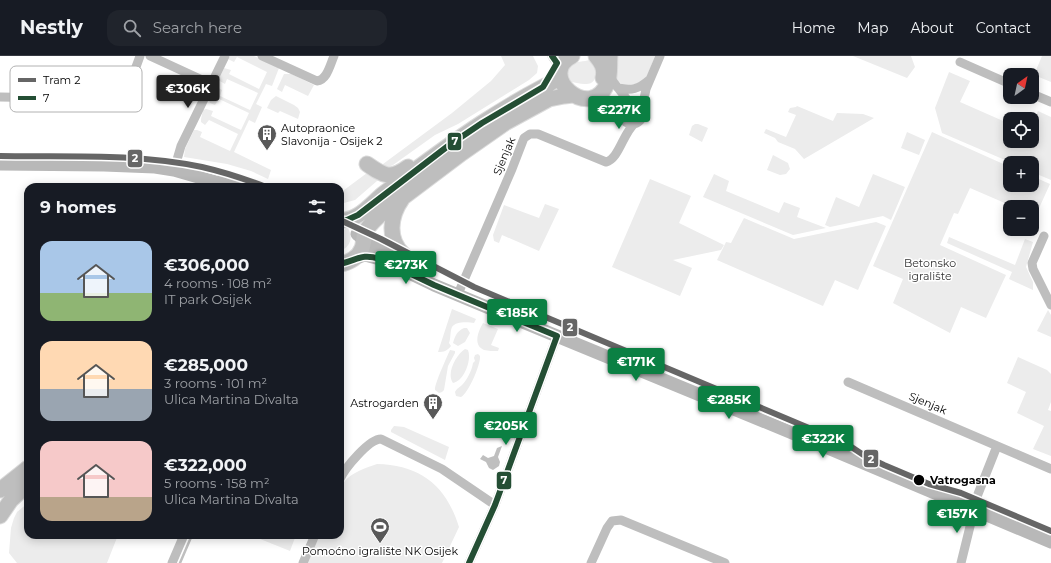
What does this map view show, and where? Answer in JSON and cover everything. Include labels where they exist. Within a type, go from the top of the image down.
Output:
[{"type":"main road","points":[[558,64],[564,62],[572,56]]},
{"type":"main road","points":[[558,64],[561,79],[569,92]]},
{"type":"main road","points":[[344,217],[354,212],[376,209],[404,196],[546,93],[554,81],[558,64]]},
{"type":"main road","points":[[569,92],[572,88],[586,91],[592,90],[601,80],[606,66]]},
{"type":"main road","points":[[344,256],[354,248],[357,239],[368,227],[376,209],[431,158],[482,123],[546,93],[569,92],[582,98],[596,97],[606,86],[606,66]]},
{"type":"main road","points":[[367,164],[379,172],[391,176],[403,171],[417,160],[431,158]]},
{"type":"main road","points":[[404,196],[394,213],[391,224],[392,233],[396,246],[402,254],[416,264],[424,273]]},
{"type":"main road","points":[[344,218],[356,227],[360,237],[362,250],[355,258],[344,263]]},
{"type":"main road","points":[[0,516],[2,496],[24,472]]},
{"type":"main road","points":[[2,496],[24,486]]},
{"type":"street","points":[[136,66],[140,56]]},
{"type":"street","points":[[150,56],[211,84]]},
{"type":"street","points":[[174,170],[178,154],[225,56]]},
{"type":"street","points":[[262,56],[316,81],[321,80],[325,76],[334,56]]},
{"type":"street","points":[[596,97],[610,101],[619,108],[628,123],[635,123],[641,118],[646,88],[660,56]]},
{"type":"street","points":[[960,62],[1003,81]]},
{"type":"street","points":[[606,66],[634,89],[640,87],[650,79]]},
{"type":"street","points":[[606,66],[630,102],[638,104],[642,109]]},
{"type":"street","points":[[624,137],[622,115],[623,106],[646,88]]},
{"type":"street","points":[[0,97],[10,97]]},
{"type":"street","points":[[1039,97],[1051,102]]},
{"type":"street","name":"Sjenjak","points":[[458,294],[504,189],[524,138],[530,134],[538,134],[606,162],[613,158],[630,127],[635,123]]},
{"type":"street","points":[[0,164],[138,166],[174,170],[194,170],[213,174],[241,183]]},
{"type":"street","points":[[174,170],[219,183]]},
{"type":"street","points":[[1044,236],[1032,263],[1032,269],[1051,305]]},
{"type":"street","points":[[360,237],[438,280],[458,294]]},
{"type":"street","points":[[355,258],[365,255],[380,259],[434,285],[797,434],[1051,542]]},
{"type":"street","points":[[469,563],[495,505],[557,336]]},
{"type":"street","name":"Sjenjak","points":[[848,382],[1051,469]]},
{"type":"street","points":[[344,473],[352,461],[374,442],[381,439],[442,469],[485,500],[495,505]]},
{"type":"street","points":[[961,563],[973,509],[998,446]]},
{"type":"street","points":[[591,563],[607,528],[612,521],[621,520],[721,562]]},
{"type":"street","points":[[172,563],[182,539]]},
{"type":"street","points":[[303,563],[313,539]]},
{"type":"green space","points":[[230,56],[254,56],[279,68],[272,86],[266,84],[256,104],[262,107],[255,123],[249,120],[234,152],[271,170],[268,179],[251,171],[227,164],[184,157],[185,149],[194,130],[202,132],[200,137],[230,151],[238,134],[209,120],[205,125],[201,122],[203,110],[206,109],[213,111],[211,116],[241,130],[249,113],[219,99],[215,105],[210,103],[209,100],[213,88],[217,87],[222,90],[220,96],[250,110],[258,93],[227,79],[225,84],[218,80],[224,68],[231,70],[229,74],[259,89],[267,72],[237,57],[234,62],[228,59]]},
{"type":"green space","points":[[501,56],[533,56],[538,66],[537,73],[529,80],[458,124],[435,135],[393,165],[385,169],[381,168],[383,164],[452,113],[491,81],[505,65]]},
{"type":"green space","points":[[614,56],[655,56],[647,76],[641,83],[624,86],[616,79]]},
{"type":"green space","points":[[853,56],[911,56],[915,67],[907,78]]},
{"type":"green space","points":[[1042,56],[1051,56],[1051,82],[1039,77],[1039,68],[1037,68]]},
{"type":"green space","points":[[591,59],[596,75],[593,82],[590,84],[585,84],[569,82],[567,75],[569,65]]},
{"type":"green space","points":[[949,72],[970,81],[960,102],[1003,121],[1003,148],[1039,148],[1039,112],[1038,112],[1038,111],[1051,117],[1051,180],[1039,175],[1039,156],[1003,156],[1003,159],[942,133],[935,108]]},
{"type":"green space","points":[[284,74],[292,74],[314,85],[308,96],[285,85],[282,92],[277,89]]},
{"type":"green space","points":[[276,96],[298,108],[300,112],[298,119],[280,111],[278,113],[267,108],[271,100]]},
{"type":"green space","points":[[797,106],[833,121],[837,113],[863,114],[874,118],[804,159],[795,149],[778,142],[775,138],[764,133],[766,129],[786,137],[796,115],[788,112],[790,108]]},
{"type":"green space","points":[[695,124],[708,128],[702,142],[689,135],[692,126]]},
{"type":"green space","points":[[907,132],[925,140],[919,155],[901,148]]},
{"type":"green space","name":"Betonsko igralište","points":[[932,132],[1003,164],[1003,192],[1039,192],[1039,179],[1050,184],[1039,208],[1039,200],[1003,200],[1003,202],[970,188],[958,214],[954,213],[940,245],[1006,275],[986,318],[961,307],[950,333],[893,303],[903,279],[873,266]]},
{"type":"green space","points":[[773,155],[788,163],[790,169],[786,174],[780,175],[767,170]]},
{"type":"green space","points":[[367,173],[378,180],[355,200],[344,203],[344,190]]},
{"type":"green space","points":[[714,174],[729,181],[726,191],[779,213],[784,202],[800,208],[797,217],[826,228],[793,235],[703,197]]},
{"type":"green space","points":[[873,174],[905,187],[891,220],[883,216],[830,227],[825,225],[836,197],[859,207]]},
{"type":"green space","points":[[650,179],[691,196],[679,223],[724,245],[721,250],[673,260],[692,268],[680,296],[612,267]]},
{"type":"green space","points":[[545,204],[559,209],[539,251],[502,235],[499,243],[494,241],[493,235],[504,205],[539,218]]},
{"type":"green space","points":[[744,218],[794,239],[876,222],[886,226],[858,290],[835,280],[823,306],[717,260],[726,242],[731,243]]},
{"type":"green space","points":[[348,228],[351,238],[349,244],[344,249],[344,230]]},
{"type":"green space","points":[[949,237],[1015,265],[1025,239],[1033,242],[1026,267],[1033,282],[1033,290],[1009,279],[1012,272],[947,243]]},
{"type":"green space","points":[[452,309],[476,319],[474,323],[462,322],[454,325],[451,329],[449,343],[451,346],[445,351],[438,352]]},
{"type":"green space","points":[[1048,310],[1051,315],[1051,337],[1037,331]]},
{"type":"green space","points":[[483,323],[498,329],[491,345],[499,348],[498,351],[484,350],[478,345],[477,341]]},
{"type":"green space","points":[[464,328],[467,328],[470,333],[465,342],[458,346],[453,343],[454,340],[458,332]]},
{"type":"green space","points":[[465,349],[468,350],[469,354],[466,370],[461,378],[453,383],[451,379],[451,369],[458,355]]},
{"type":"green space","points":[[450,350],[455,351],[455,353],[448,366],[444,390],[439,393],[435,390],[435,387]]},
{"type":"green space","points":[[478,354],[480,356],[480,360],[474,378],[464,395],[461,397],[456,396],[455,392],[464,383],[472,369],[475,361],[475,355]]},
{"type":"green space","points":[[1018,357],[1047,370],[1051,374],[1051,402],[1048,410],[1051,411],[1051,456],[1033,449],[1044,426],[1017,413],[1026,392],[1007,383]]},
{"type":"green space","points":[[394,426],[404,427],[449,447],[445,460],[391,432]]},
{"type":"green space","points":[[377,464],[406,468],[429,480],[439,489],[454,512],[459,527],[442,563],[307,563],[318,539],[344,539],[344,482],[355,473]]},
{"type":"green space","points":[[24,506],[24,539],[116,539],[107,563],[17,563],[9,553],[11,528],[17,512]]},
{"type":"green space","points":[[260,539],[294,539],[290,551]]},
{"type":"shaded area","points":[[502,446],[498,457],[500,462],[499,466],[493,470],[489,468],[486,462],[480,459],[483,455],[488,458],[494,456],[497,448]]},
{"type":"waterway","points":[[180,563],[190,539]]},
{"type":"tram line","name":"2","points":[[0,156],[101,157],[152,160],[202,167],[254,183]]},
{"type":"tram line","name":"2","points":[[344,222],[381,239],[474,287],[847,444],[865,456],[884,465],[929,484],[961,493],[1051,531]]},
{"type":"transit line","name":"7","points":[[344,220],[358,215],[448,146],[482,123],[543,87],[557,63],[552,56]]},
{"type":"transit line","name":"7","points":[[344,263],[364,257],[374,257],[380,259],[434,285],[557,336],[495,505],[469,563]]},
{"type":"place","name":"Autopraonice Slavonija - Osijek 2","points":[[267,151]]},
{"type":"place","name":"Astrogarden","points":[[433,420]]},
{"type":"place","name":"Vatrogasna","points":[[919,480]]},
{"type":"place","name":"Pomoćno igralište NK Osijek","points":[[380,544]]}]
